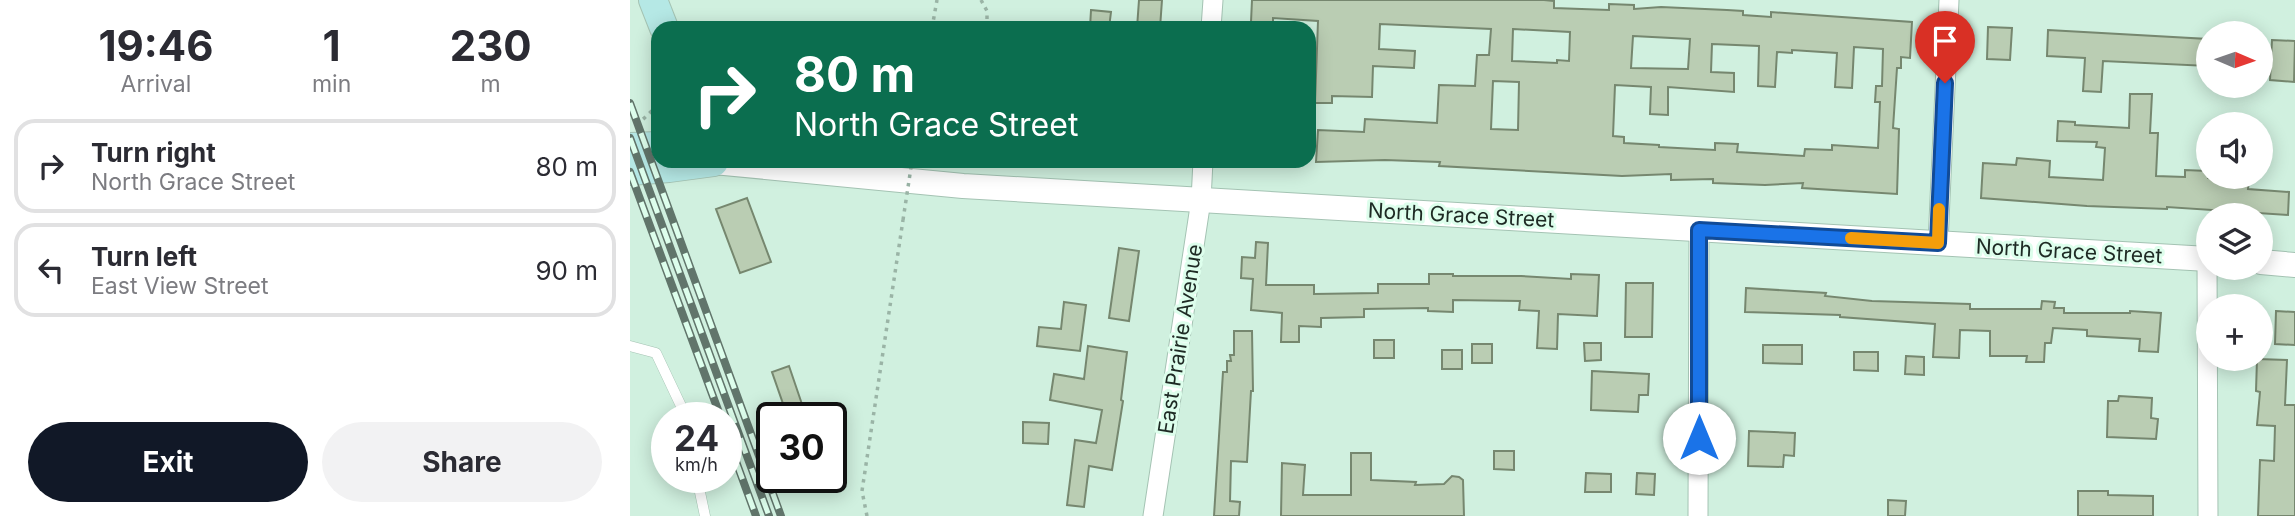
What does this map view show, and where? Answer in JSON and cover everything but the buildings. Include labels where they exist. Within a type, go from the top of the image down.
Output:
[{"type":"main road","points":[[653,0],[661,21]]},
{"type":"main road","points":[[630,147],[651,146]]},
{"type":"main road","name":"North Grace Street","points":[[630,170],[674,168]]},
{"type":"street","points":[[1212,21],[1213,0]]},
{"type":"street","points":[[1938,243],[1949,0]]},
{"type":"street","name":"North Grace Street","points":[[783,168],[963,186],[2196,258]]},
{"type":"street","name":"East Prairie Avenue","points":[[1153,516],[1201,200],[1203,168]]},
{"type":"street","points":[[1698,516],[1699,230]]},
{"type":"street","points":[[2273,263],[2295,265]]},
{"type":"street","points":[[2208,280],[2208,516]]},
{"type":"lane","points":[[630,346],[656,352],[679,402]]},
{"type":"lane","points":[[700,493],[705,516]]},
{"type":"path","points":[[933,21],[937,0]]},
{"type":"path","points":[[981,0],[987,11],[987,21]]},
{"type":"path","points":[[630,129],[651,114]]},
{"type":"path","points":[[867,516],[862,491],[911,168]]},
{"type":"railway","points":[[630,103],[651,160]]},
{"type":"railway","points":[[630,138],[769,516]]},
{"type":"railway","points":[[654,168],[781,516]]},
{"type":"railway","points":[[630,172],[715,402]]},
{"type":"railway","points":[[742,478],[756,516]]},
{"type":"slow traffic","points":[[1851,238],[1938,243],[1939,209]]},
{"type":"route","points":[[1699,438],[1699,230],[1938,243],[1945,83]]}]
